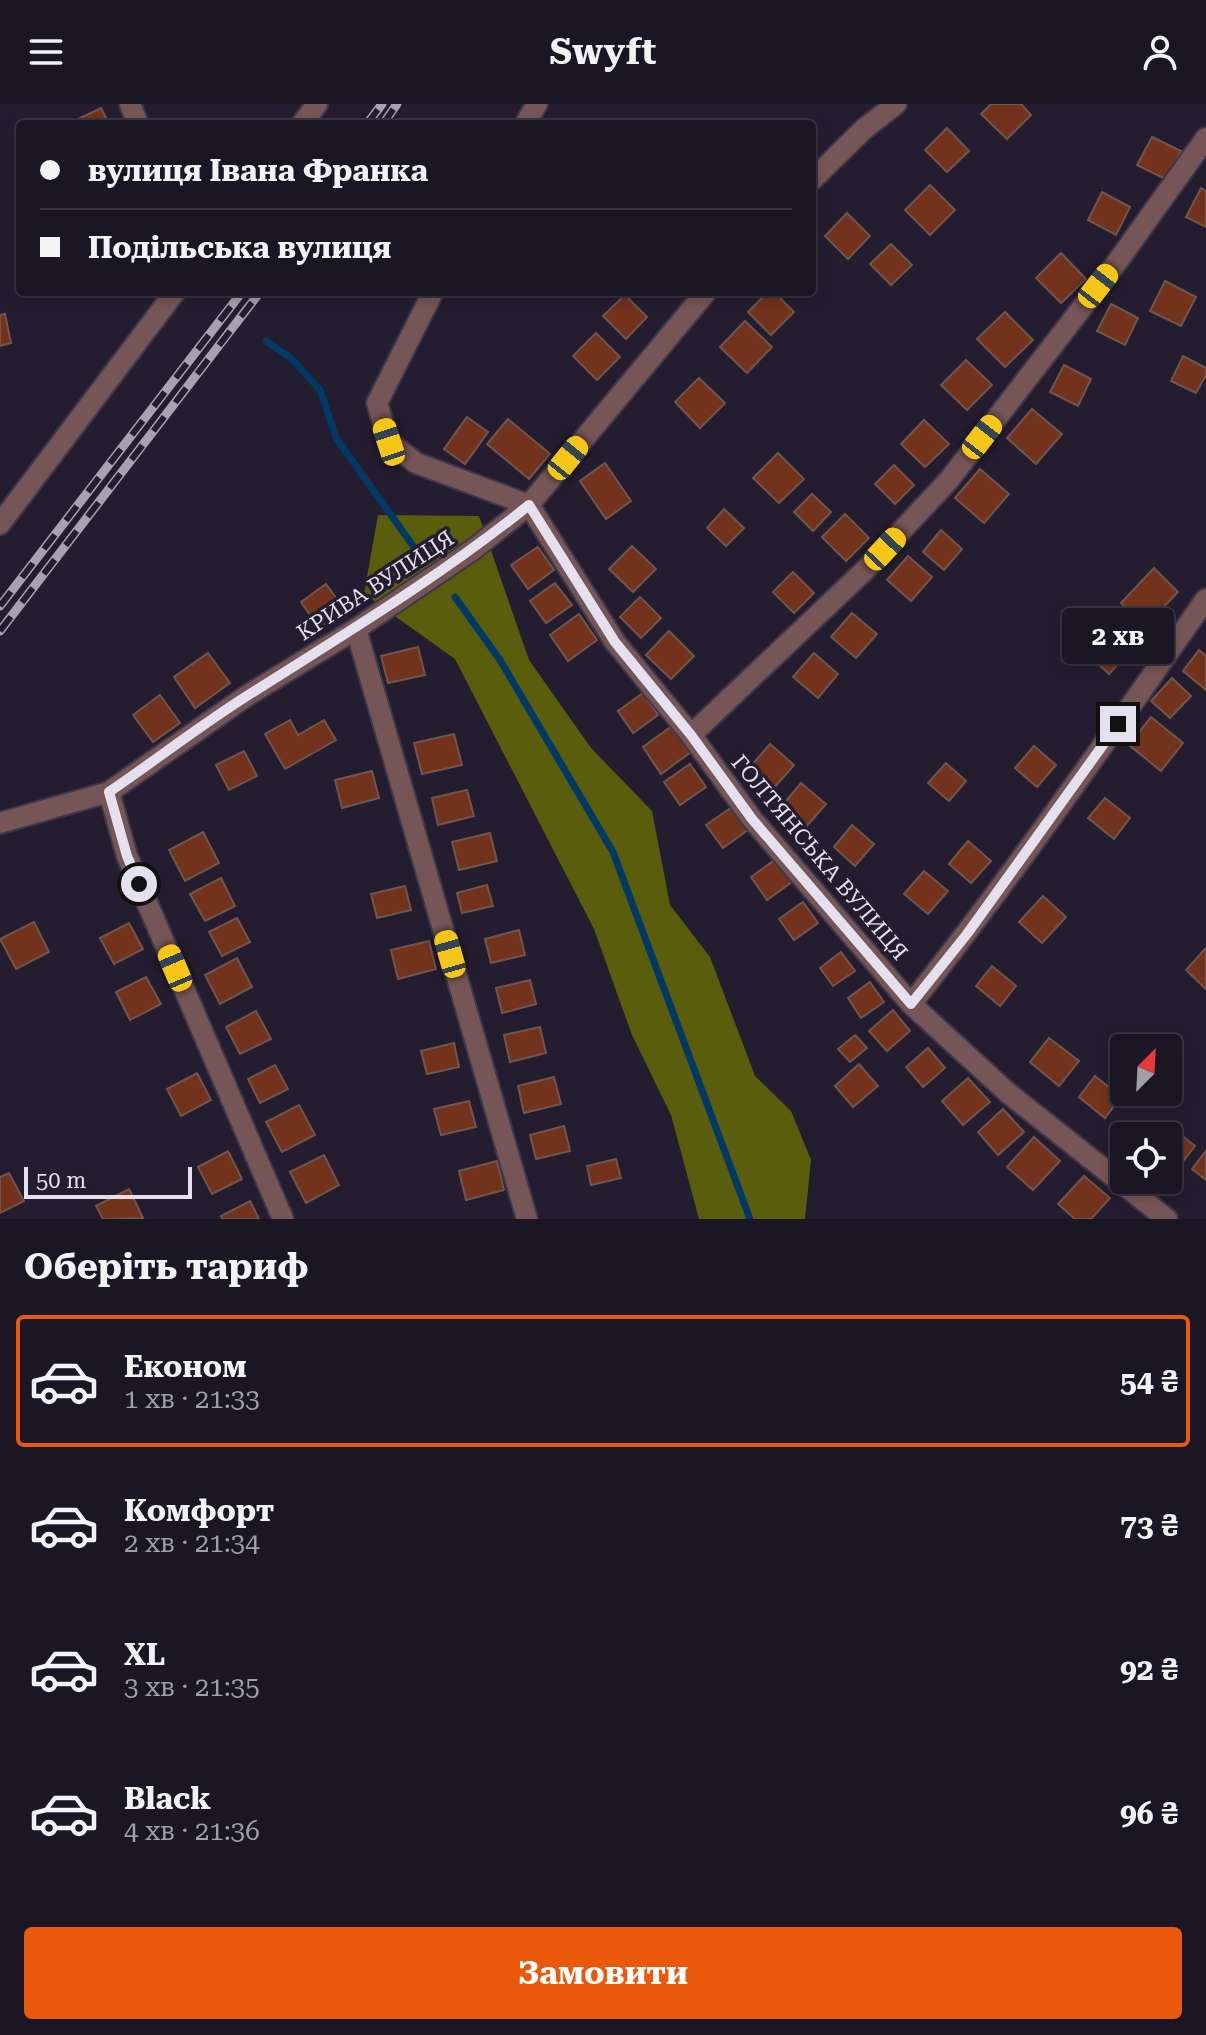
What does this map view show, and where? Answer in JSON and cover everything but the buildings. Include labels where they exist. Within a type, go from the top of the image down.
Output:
[{"type":"street","points":[[816,176],[889,106]]},
{"type":"street","points":[[691,735],[864,571],[949,480],[1115,265],[1206,138]]},
{"type":"street","points":[[0,524],[172,296]]},
{"type":"street","points":[[431,296],[377,403],[389,442],[416,463],[529,505]]},
{"type":"street","name":"КРИВА ВУЛИЦЯ","points":[[0,823],[109,792],[248,695],[356,629],[474,549],[529,505],[703,296]]},
{"type":"street","name":"ГОЛТЯНСЬКА ВУЛИЦЯ","points":[[529,505],[615,642],[691,735],[752,819],[911,1004],[1008,1093],[1167,1219]]},
{"type":"street","points":[[911,1004],[1047,825],[1206,599]]},
{"type":"street","points":[[356,629],[527,1219]]},
{"type":"street","points":[[109,792],[127,856],[283,1219]]},
{"type":"shaded area","points":[[378,515],[479,516],[529,660],[591,748],[652,811],[670,905],[710,957],[755,1076],[791,1111],[811,1160],[805,1219],[699,1219],[671,1115],[632,1035],[594,929],[455,659],[364,594]]},
{"type":"waterway","points":[[266,341],[291,358],[320,390],[336,438],[421,557]]},
{"type":"waterway","points":[[455,597],[500,660],[613,852],[750,1219]]},
{"type":"railway","points":[[370,120],[382,104]]},
{"type":"railway","points":[[386,120],[397,104]]},
{"type":"railway","points":[[0,606],[239,296]]},
{"type":"railway","points":[[0,631],[257,296]]},
{"type":"route","points":[[139,884],[127,856],[109,792],[248,695],[356,629],[474,549],[529,505],[615,642],[691,735],[752,819],[911,1004],[967,934],[1118,724]]}]
